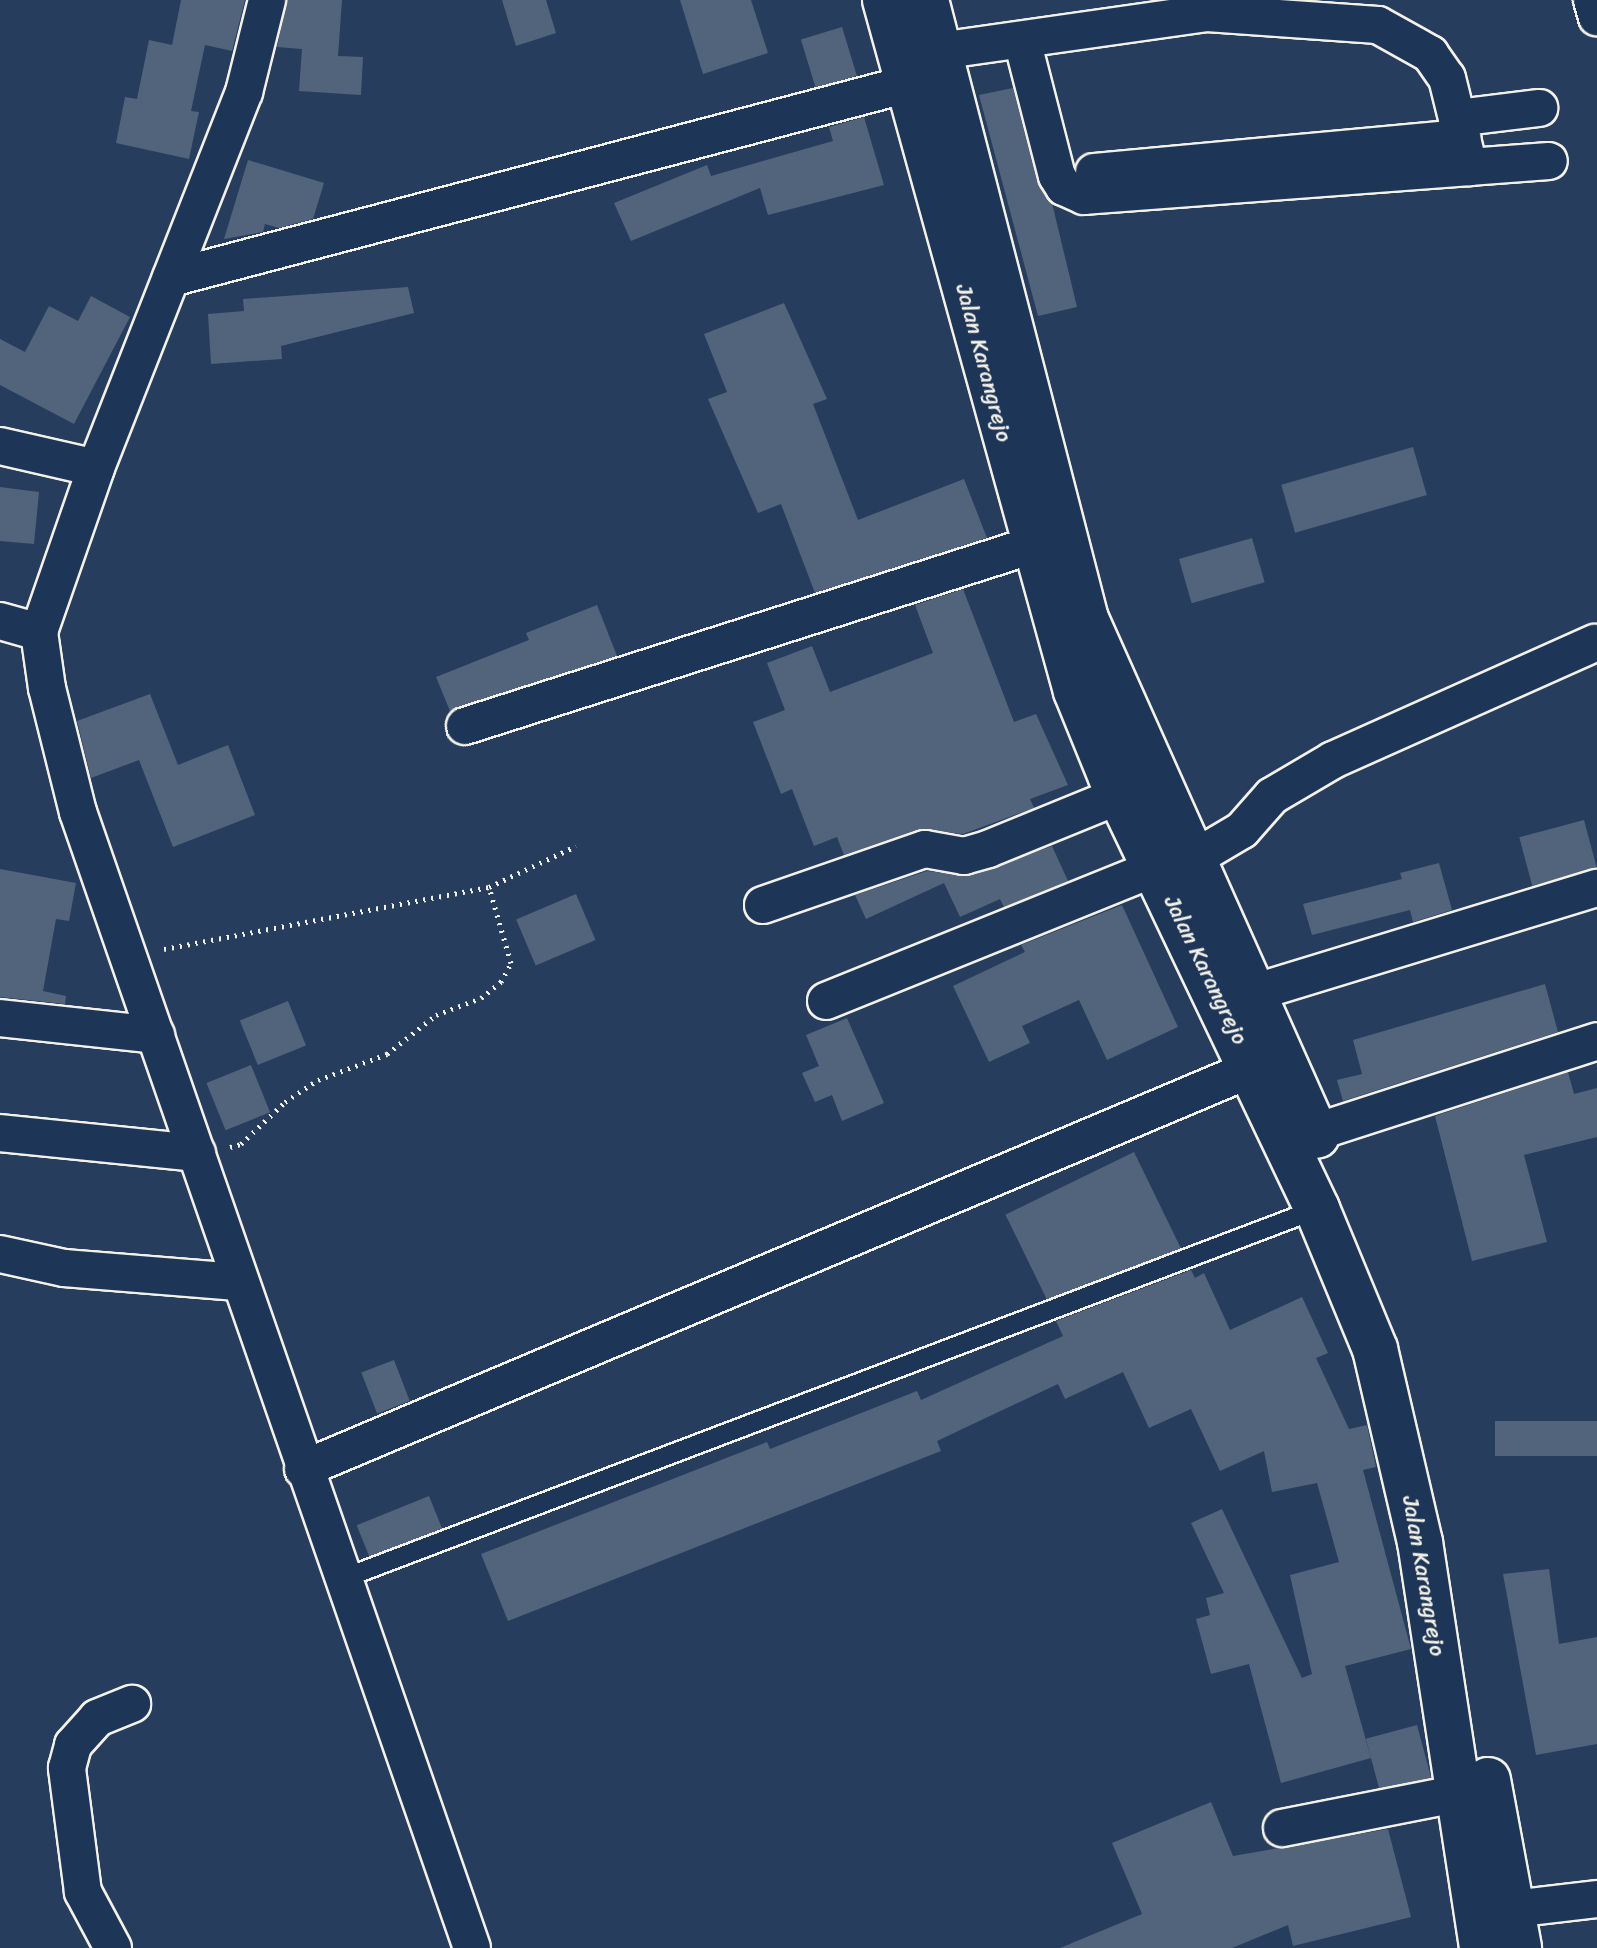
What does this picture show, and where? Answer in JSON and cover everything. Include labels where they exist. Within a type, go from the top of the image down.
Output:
[{"type":"main road","name":"Jalan Karangrejo","points":[[885,0],[1033,545],[1076,691],[1120,795],[1175,863],[1253,993],[1316,1132],[1416,1399],[1516,1928]]},
{"type":"main road","name":"Jalan Karangrejo","points":[[926,0],[1078,593],[1253,1068],[1317,1209],[1386,1385],[1420,1542],[1461,1793],[1482,1948]]},
{"type":"street","points":[[267,0],[244,92],[96,468],[39,632],[47,688],[78,812],[197,1153],[237,1282],[472,1948]]},
{"type":"street","points":[[1592,0],[1597,17]]},
{"type":"street","points":[[939,51],[1207,13],[1378,25],[1430,54],[1447,78],[1463,141]]},
{"type":"street","points":[[1022,40],[1057,176],[1463,141],[1549,161]]},
{"type":"street","points":[[171,278],[908,84]]},
{"type":"street","points":[[1463,141],[1539,108]]},
{"type":"street","points":[[0,446],[96,468]]},
{"type":"street","points":[[465,726],[1033,545]]},
{"type":"street","points":[[0,621],[39,632]]},
{"type":"street","points":[[826,1001],[1175,863],[1242,830],[1272,796],[1333,760],[1595,643]]},
{"type":"street","points":[[763,905],[925,849],[964,856],[988,849],[1120,795]]},
{"type":"street","points":[[1253,993],[1597,888]]},
{"type":"street","points":[[0,1018],[156,1035]]},
{"type":"street","points":[[1316,1132],[1597,1041]]},
{"type":"street","points":[[303,1469],[1253,1068]]},
{"type":"street","points":[[0,1133],[197,1153]]},
{"type":"street","points":[[0,1254],[64,1268],[237,1282]]},
{"type":"street","points":[[113,1948],[83,1892],[67,1768],[73,1745],[97,1718],[132,1704]]},
{"type":"street","points":[[1282,1828],[1461,1793]]},
{"type":"street","points":[[1516,1928],[1597,1899]]},
{"type":"lane","points":[[342,1579],[1317,1209]]},
{"type":"path","points":[[128,956],[489,887],[576,846]]},
{"type":"path","points":[[197,1153],[241,1144],[285,1102],[318,1080],[387,1054],[436,1015],[481,998],[501,982],[511,963],[489,887]]},
{"type":"building","points":[[181,0],[245,0],[232,51],[205,45],[191,111],[199,112],[189,159],[116,143],[125,97],[137,99],[149,40],[172,45]]},
{"type":"building","points":[[287,0],[342,0],[338,56],[363,57],[361,95],[299,91],[302,49],[277,47]]},
{"type":"building","points":[[502,0],[546,0],[556,33],[516,46]]},
{"type":"building","points":[[680,0],[751,0],[768,53],[703,74]]},
{"type":"building","points":[[842,27],[857,76],[816,88],[801,40]]},
{"type":"building","points":[[1013,88],[1037,181],[1052,203],[1077,307],[1038,316],[979,95]]},
{"type":"building","points":[[864,117],[884,185],[768,215],[760,188],[631,241],[614,203],[707,165],[711,176],[833,141],[829,127]]},
{"type":"building","points":[[248,160],[324,183],[313,219],[279,228],[265,224],[263,232],[224,239]]},
{"type":"building","points":[[408,287],[414,313],[281,346],[282,359],[211,364],[208,314],[244,311],[243,299]]},
{"type":"building","points":[[91,296],[130,317],[74,424],[0,385],[0,339],[25,352],[49,306],[78,321]]},
{"type":"building","points":[[784,303],[827,399],[813,404],[858,520],[964,479],[987,538],[815,593],[781,504],[758,513],[708,399],[727,392],[704,334]]},
{"type":"building","points":[[1413,447],[1427,495],[1295,533],[1281,485]]},
{"type":"building","points":[[0,487],[39,492],[34,544],[0,541]]},
{"type":"building","points":[[1252,538],[1265,582],[1192,603],[1179,559]]},
{"type":"building","points":[[963,589],[1014,722],[1036,714],[1068,785],[1030,799],[1034,808],[963,834],[919,829],[844,855],[837,837],[814,846],[792,789],[781,794],[753,722],[785,710],[767,663],[812,646],[830,692],[933,653],[915,605]]},
{"type":"building","points":[[597,605],[617,656],[450,711],[436,677],[529,640],[526,633]]},
{"type":"building","points":[[150,694],[178,765],[228,745],[255,815],[173,847],[139,760],[91,778],[77,721]]},
{"type":"building","points":[[1584,820],[1597,868],[1532,886],[1519,837]]},
{"type":"building","points":[[1052,846],[1068,881],[1004,907],[1000,899],[960,917],[944,883],[866,919],[855,895],[927,871],[970,876]]},
{"type":"building","points":[[1439,863],[1452,910],[1413,922],[1410,910],[1312,935],[1303,904],[1402,879],[1400,873]]},
{"type":"building","points":[[0,869],[76,883],[69,921],[56,919],[43,991],[66,996],[65,1004],[0,997]]},
{"type":"building","points":[[576,894],[596,940],[536,965],[516,919]]},
{"type":"building","points":[[1122,905],[1178,1027],[1107,1060],[1079,1000],[1022,1026],[1030,1043],[989,1062],[953,986],[1025,952],[1021,945]]},
{"type":"building","points":[[1545,984],[1558,1032],[1343,1101],[1337,1080],[1362,1074],[1353,1040]]},
{"type":"building","points":[[288,1001],[306,1046],[258,1065],[240,1020]]},
{"type":"building","points":[[847,1018],[884,1103],[842,1121],[832,1095],[815,1102],[802,1073],[819,1066],[806,1035]]},
{"type":"building","points":[[251,1065],[270,1112],[226,1130],[206,1083]]},
{"type":"building","points":[[1568,1072],[1574,1094],[1597,1088],[1597,1137],[1524,1155],[1547,1242],[1472,1261],[1435,1116]]},
{"type":"building","points":[[1134,1152],[1181,1248],[1052,1311],[1005,1215]]},
{"type":"building","points":[[1191,1270],[1195,1278],[1204,1273],[1230,1330],[1302,1297],[1328,1353],[1316,1358],[1349,1429],[1367,1425],[1376,1467],[1363,1470],[1411,1649],[1345,1666],[1371,1758],[1281,1783],[1249,1664],[1211,1674],[1196,1619],[1210,1615],[1206,1598],[1224,1593],[1191,1523],[1222,1509],[1302,1678],[1312,1674],[1290,1575],[1339,1562],[1317,1483],[1272,1492],[1264,1451],[1220,1471],[1191,1409],[1149,1428],[1123,1372],[1065,1399],[1058,1384],[937,1441],[941,1451],[508,1621],[481,1554],[767,1442],[770,1449],[917,1391],[921,1400],[1063,1336],[1056,1321]]},
{"type":"building","points":[[394,1360],[410,1401],[377,1414],[361,1373]]},
{"type":"building","points":[[1495,1421],[1597,1421],[1597,1456],[1495,1456]]},
{"type":"building","points":[[429,1496],[442,1528],[370,1558],[357,1525]]},
{"type":"building","points":[[1549,1569],[1559,1644],[1597,1637],[1597,1744],[1536,1755],[1503,1574]]},
{"type":"building","points":[[1417,1725],[1431,1778],[1380,1792],[1366,1739]]},
{"type":"building","points":[[1211,1802],[1233,1856],[1388,1829],[1411,1917],[1293,1946],[1288,1925],[1232,1948],[1060,1948],[1142,1914],[1112,1843]]}]
